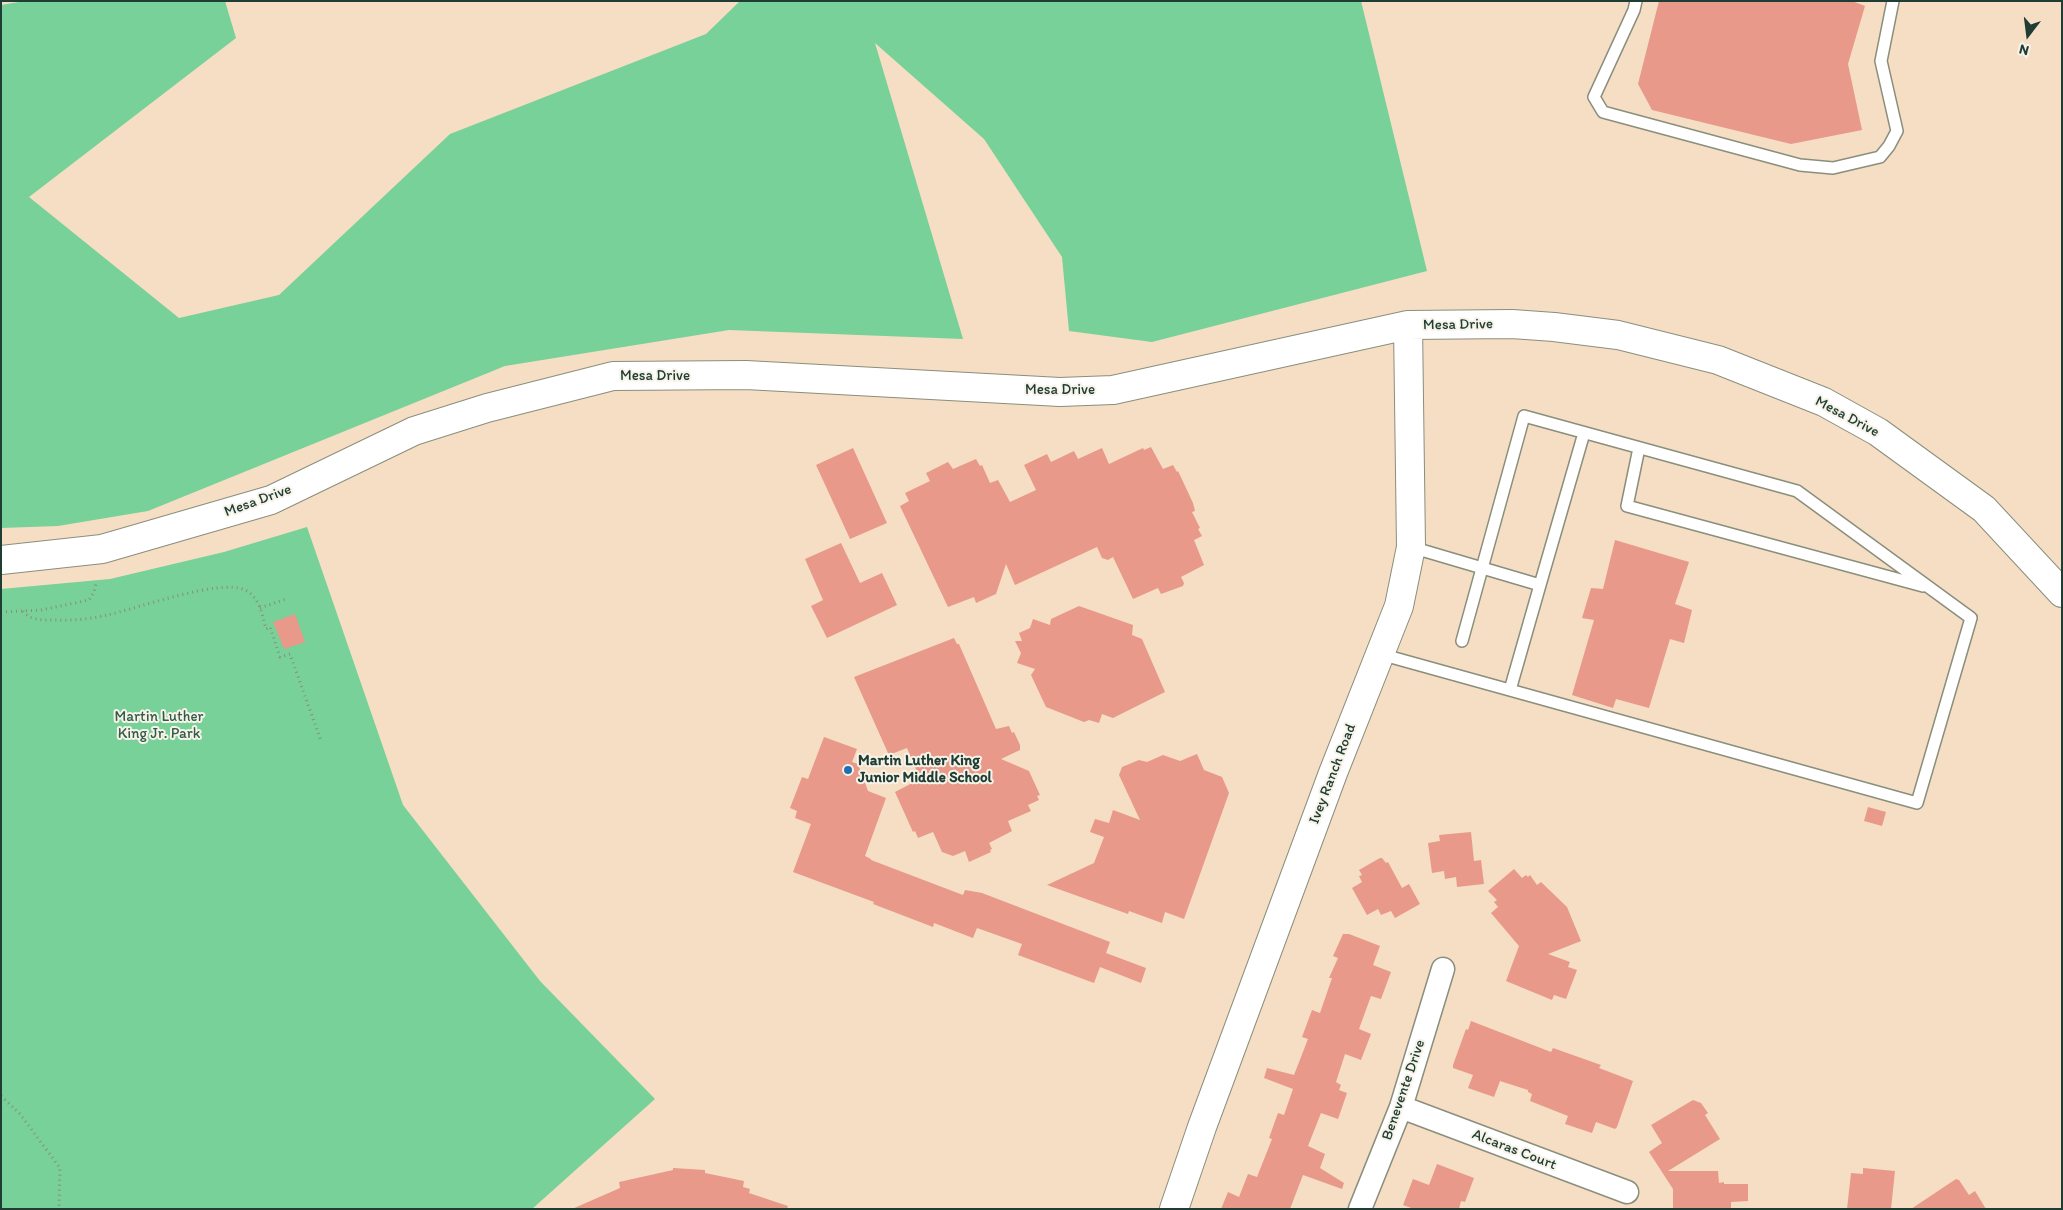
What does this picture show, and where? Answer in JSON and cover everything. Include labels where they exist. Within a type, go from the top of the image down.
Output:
[{"type":"main road","name":"Mesa Drive","points":[[1,560],[102,550],[271,500],[414,431],[487,408],[614,376],[746,376],[1060,392],[1113,390],[1408,325],[1512,324],[1554,327],[1618,336],[1718,360],[1824,402],[1878,432],[1984,509],[2062,593]]},
{"type":"main road","name":"Ivey Ranch Road","points":[[1174,1209],[1202,1127],[1322,801],[1399,606],[1411,547],[1408,325]]},
{"type":"street","name":"Benevente Drive","points":[[1360,1209],[1401,1107],[1443,969]]},
{"type":"street","name":"Alcaras Court","points":[[1401,1107],[1627,1192]]},
{"type":"lane","points":[[1636,1],[1634,10],[1594,97],[1603,112],[1800,165],[1834,168],[1880,157],[1889,146],[1897,131],[1881,61],[1893,1]]},
{"type":"lane","points":[[1380,654],[1917,803],[1971,618],[1797,491],[1524,416],[1462,641]]},
{"type":"lane","points":[[1510,690],[1584,432]]},
{"type":"lane","points":[[1639,448],[1627,506],[1929,588]]},
{"type":"lane","points":[[1411,547],[1540,585]]},
{"type":"path","points":[[1,612],[41,610],[88,600],[94,592],[96,583]]},
{"type":"path","points":[[23,611],[27,616],[38,620],[69,621],[106,616],[200,590],[228,587],[244,590],[258,602],[266,628],[270,627],[280,657],[290,654],[321,741]]},
{"type":"path","points":[[260,608],[286,599]]},
{"type":"path","points":[[1,1096],[20,1114],[60,1168],[59,1209]]},
{"type":"green space","points":[[25,1],[225,1],[236,38],[29,197],[179,318],[279,295],[450,134],[706,34],[740,1],[1361,1],[1427,271],[1152,342],[1069,331],[1062,257],[984,139],[875,43],[963,339],[729,330],[505,366],[148,511],[58,526],[1,528],[1,5]]},
{"type":"green space","name":"Martin Luther King Jr. Park","points":[[307,527],[403,805],[540,981],[655,1099],[532,1209],[1,1209],[1,589],[110,579],[224,552]]},
{"type":"building","points":[[1659,1],[1852,1],[1865,6],[1848,64],[1862,130],[1791,144],[1652,110],[1638,84]]},
{"type":"building","points":[[1151,447],[1163,469],[1173,465],[1178,471],[1193,503],[1195,511],[1192,512],[1202,536],[1194,540],[1204,565],[1181,577],[1184,583],[1183,586],[1161,594],[1158,588],[1133,599],[1113,557],[1108,560],[1102,558],[1097,547],[1015,585],[1006,564],[996,594],[976,603],[974,597],[948,607],[900,506],[909,501],[905,493],[930,481],[926,473],[948,462],[953,469],[976,459],[980,466],[982,465],[990,483],[998,480],[1010,502],[1036,490],[1024,465],[1047,454],[1051,462],[1074,451],[1078,459],[1102,448],[1109,464],[1143,448],[1144,450]]},
{"type":"building","points":[[853,448],[887,523],[850,539],[816,465]]},
{"type":"building","points":[[1615,540],[1689,562],[1675,604],[1692,610],[1684,643],[1670,639],[1649,708],[1616,699],[1613,708],[1572,695],[1594,620],[1582,618],[1591,588],[1603,589]]},
{"type":"building","points":[[841,543],[860,583],[882,573],[897,605],[827,638],[811,606],[823,600],[805,559]]},
{"type":"building","points":[[1079,606],[1133,625],[1132,635],[1142,639],[1165,692],[1113,718],[1102,714],[1099,723],[1089,720],[1084,722],[1046,707],[1031,675],[1035,669],[1017,663],[1021,653],[1015,641],[1022,641],[1019,633],[1030,628],[1033,619],[1050,625],[1051,619]]},
{"type":"building","points":[[295,614],[305,642],[284,649],[273,622]]},
{"type":"building","points":[[954,638],[957,644],[959,644],[996,729],[1009,726],[1020,745],[1020,750],[1001,759],[1029,771],[1040,795],[1037,796],[1039,800],[1028,805],[1031,811],[1008,821],[1012,831],[989,843],[992,849],[990,850],[991,852],[969,862],[965,851],[953,856],[942,852],[933,832],[918,838],[915,831],[913,832],[895,792],[920,779],[907,748],[894,753],[888,753],[854,677]]},
{"type":"building","points":[[824,737],[857,749],[852,762],[858,764],[868,791],[886,798],[865,856],[963,895],[965,890],[982,893],[1110,942],[1106,953],[1146,968],[1141,983],[1100,967],[1094,983],[1018,955],[1022,944],[977,928],[973,938],[934,923],[933,927],[873,904],[874,902],[793,872],[811,824],[795,818],[797,811],[790,808],[802,777],[808,779]]},
{"type":"building","points":[[1197,754],[1204,770],[1222,777],[1229,793],[1184,919],[1165,912],[1162,923],[1129,911],[1128,914],[1047,885],[1094,863],[1104,837],[1090,832],[1095,819],[1109,823],[1113,810],[1140,820],[1119,775],[1122,767],[1139,760],[1147,762],[1163,755],[1180,761]]},
{"type":"building","points":[[1868,807],[1886,812],[1882,826],[1864,821]]},
{"type":"building","points":[[1471,832],[1474,861],[1481,860],[1484,884],[1457,887],[1456,877],[1445,879],[1444,871],[1432,873],[1428,843],[1440,841],[1439,835]]},
{"type":"building","points":[[1380,858],[1386,863],[1388,862],[1402,888],[1409,884],[1420,904],[1395,918],[1391,911],[1381,915],[1378,909],[1367,915],[1352,888],[1362,882],[1359,876],[1362,875],[1359,870]]},
{"type":"building","points":[[1514,869],[1522,878],[1530,875],[1537,885],[1541,882],[1567,907],[1581,941],[1548,954],[1570,962],[1568,967],[1577,970],[1566,999],[1554,995],[1552,1000],[1506,981],[1519,946],[1491,913],[1498,907],[1494,902],[1497,900],[1488,891]]},
{"type":"building","points":[[1343,934],[1349,934],[1380,946],[1373,965],[1391,972],[1381,999],[1371,996],[1359,1029],[1371,1034],[1361,1060],[1345,1054],[1336,1082],[1341,1085],[1339,1090],[1347,1093],[1338,1119],[1321,1113],[1308,1146],[1325,1154],[1320,1168],[1344,1183],[1342,1189],[1303,1175],[1290,1209],[1221,1209],[1228,1192],[1239,1197],[1248,1174],[1257,1177],[1272,1139],[1269,1138],[1278,1113],[1284,1115],[1293,1089],[1264,1078],[1267,1068],[1294,1075],[1308,1039],[1302,1037],[1312,1010],[1320,1013],[1332,978],[1329,978],[1338,958],[1333,956]]},
{"type":"building","points":[[1471,1021],[1551,1052],[1553,1048],[1601,1065],[1599,1068],[1633,1081],[1617,1127],[1615,1129],[1596,1122],[1592,1133],[1565,1124],[1568,1116],[1530,1101],[1532,1094],[1528,1090],[1500,1081],[1494,1097],[1468,1088],[1473,1075],[1453,1068],[1453,1065],[1466,1029],[1468,1030]]},
{"type":"building","points":[[1693,1100],[1701,1103],[1708,1113],[1705,1115],[1720,1139],[1668,1171],[1718,1171],[1719,1183],[1748,1184],[1748,1201],[1731,1202],[1731,1209],[1673,1209],[1673,1189],[1649,1152],[1662,1143],[1651,1125]]},
{"type":"building","points":[[1437,1164],[1474,1178],[1465,1202],[1461,1201],[1459,1209],[1414,1209],[1403,1205],[1413,1179],[1429,1185]]},
{"type":"building","points":[[673,1168],[705,1170],[705,1173],[744,1181],[743,1187],[750,1189],[749,1193],[788,1206],[787,1209],[572,1209],[620,1188],[619,1182],[673,1170]]},
{"type":"building","points":[[1863,1168],[1895,1171],[1891,1209],[1847,1209],[1851,1173],[1863,1174]]},
{"type":"building","points":[[1956,1179],[1959,1180],[1969,1195],[1975,1191],[1986,1209],[1911,1209]]},
{"type":"place","name":"Martin Luther King Junior Middle School","points":[[848,770]]}]
